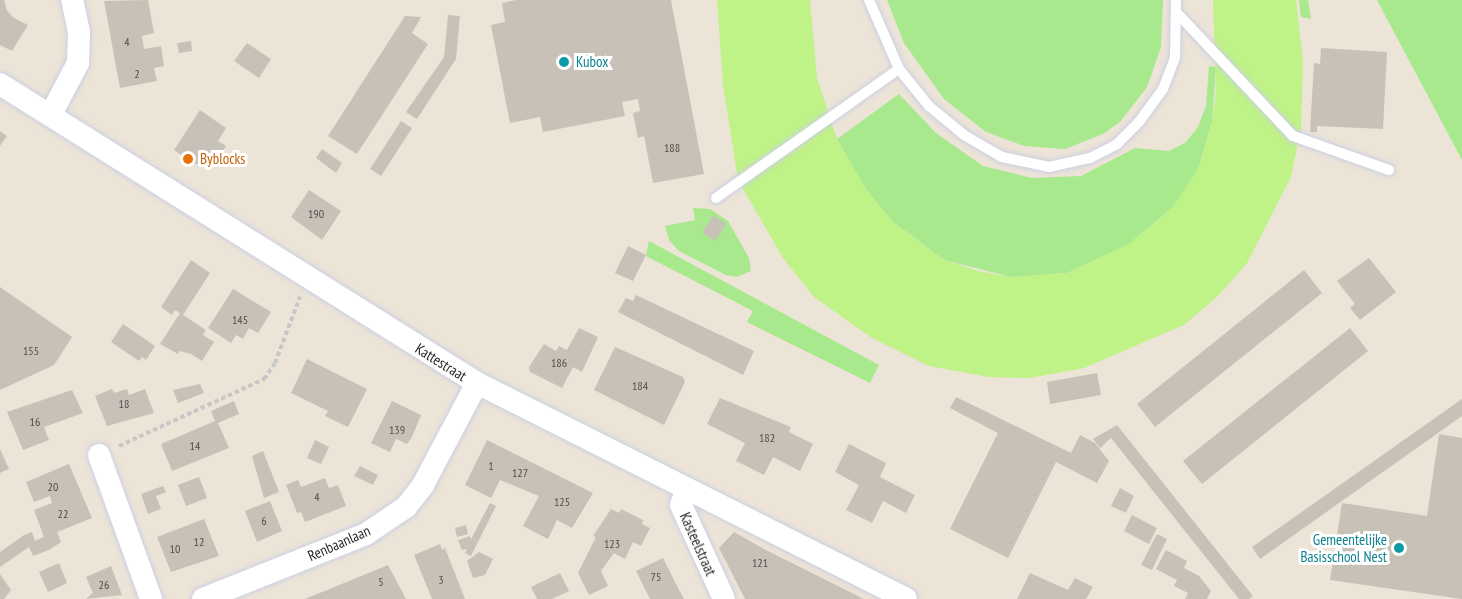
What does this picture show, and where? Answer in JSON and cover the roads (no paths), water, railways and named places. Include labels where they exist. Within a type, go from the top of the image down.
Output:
[{"type":"street","points":[[51,114],[78,63],[79,32],[72,0]]},
{"type":"street","name":"Kattestraat","points":[[0,84],[477,383],[906,599]]},
{"type":"street","name":"Renbaanlaan","points":[[203,599],[366,534],[406,507],[423,485],[477,383]]},
{"type":"street","points":[[99,455],[152,599]]},
{"type":"street","name":"Kasteelstraat","points":[[687,489],[681,505],[724,599]]},
{"type":"lane","points":[[869,0],[899,69],[929,106],[964,135],[1002,157],[1049,167],[1090,158],[1108,149],[1139,122],[1163,89],[1175,57],[1176,0]]},
{"type":"lane","points":[[1177,13],[1293,136],[1389,170]]},
{"type":"lane","points":[[716,198],[899,69]]},
{"type":"place","name":"Kubox","points":[[564,62]]},
{"type":"place","name":"Byblocks","points":[[188,159]]},
{"type":"place","name":"Gemeentelijke Basisschool Nest","points":[[1399,548]]}]
